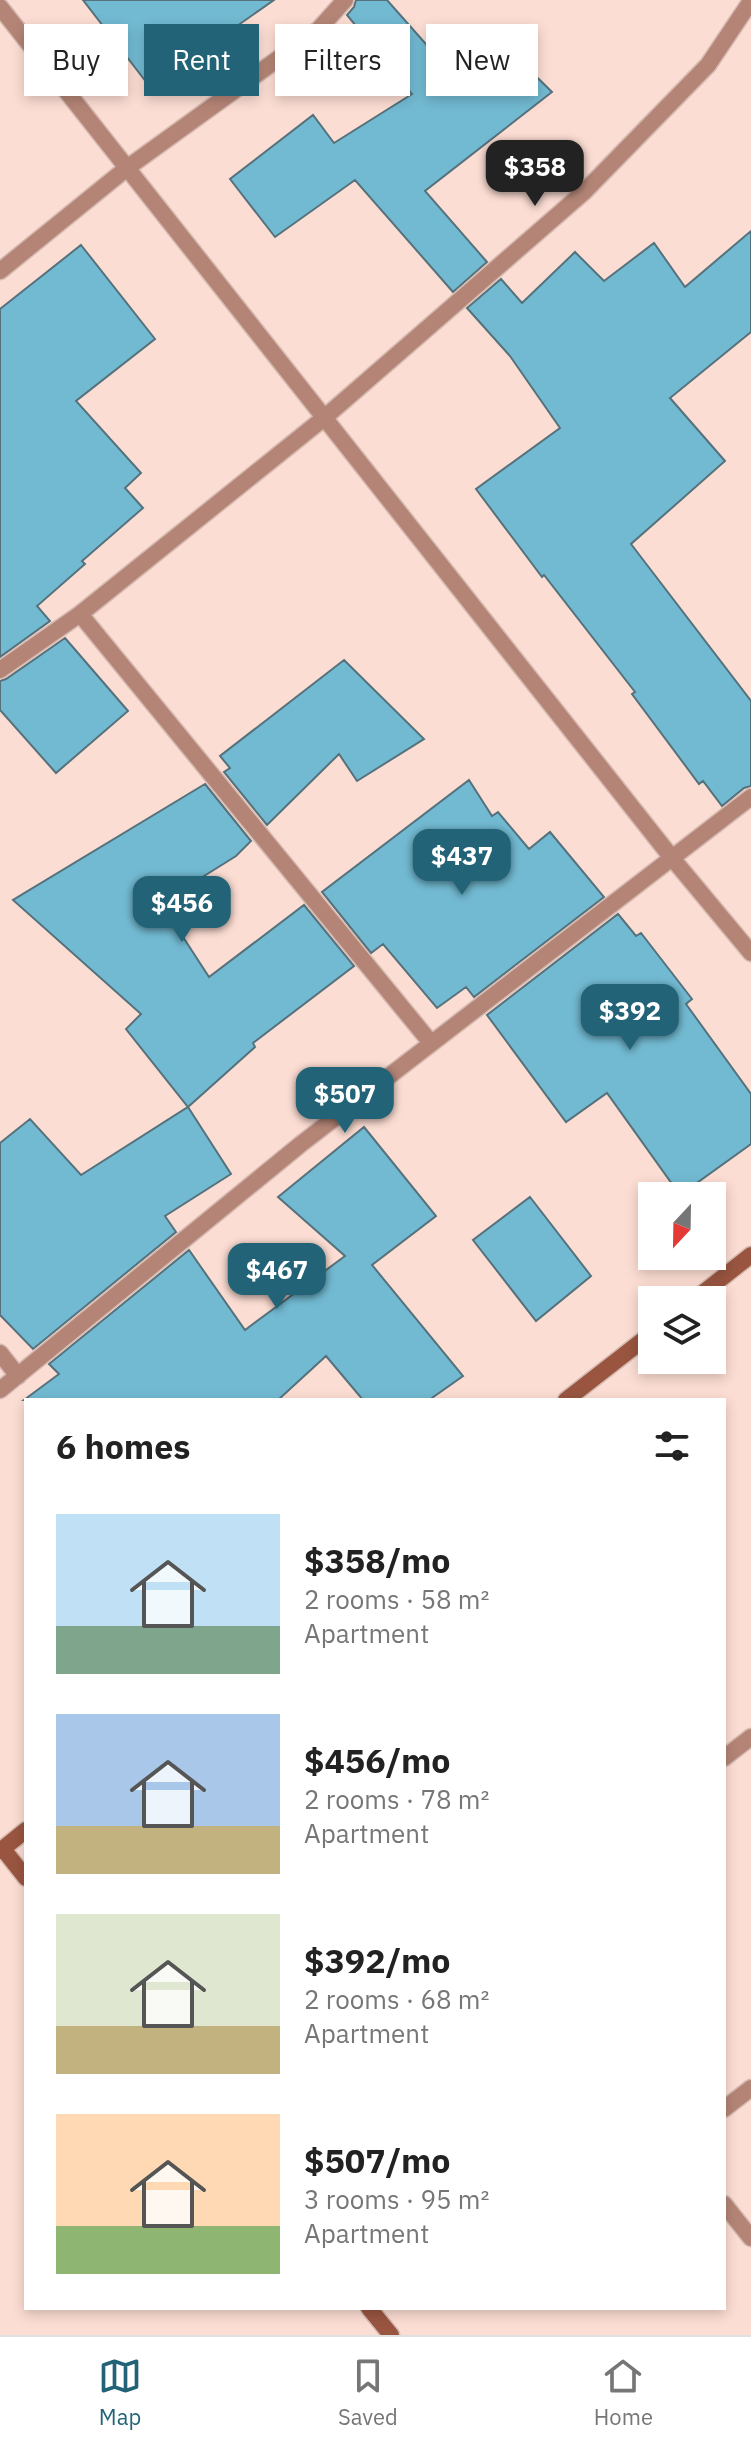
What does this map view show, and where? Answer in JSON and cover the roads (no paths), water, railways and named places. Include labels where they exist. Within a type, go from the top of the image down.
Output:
[{"type":"main road","points":[[712,1286],[751,1255]]},
{"type":"main road","points":[[569,1398],[638,1344]]},
{"type":"main road","points":[[24,1832],[1,1849],[24,1876]]},
{"type":"main road","points":[[371,2310],[391,2335]]},
{"type":"street","points":[[0,271],[127,168],[318,30],[345,0]]},
{"type":"street","points":[[0,670],[80,614],[324,418],[584,192],[708,65],[751,1]]},
{"type":"street","points":[[0,7],[672,858],[751,953]]},
{"type":"street","points":[[80,614],[431,1043]]},
{"type":"street","points":[[0,1390],[301,1144],[751,797]]},
{"type":"street","points":[[0,1353],[18,1376]]},
{"type":"street","points":[[726,1756],[751,1737]]},
{"type":"street","points":[[726,2107],[751,2088]]},
{"type":"street","points":[[726,2207],[751,2238]]}]
